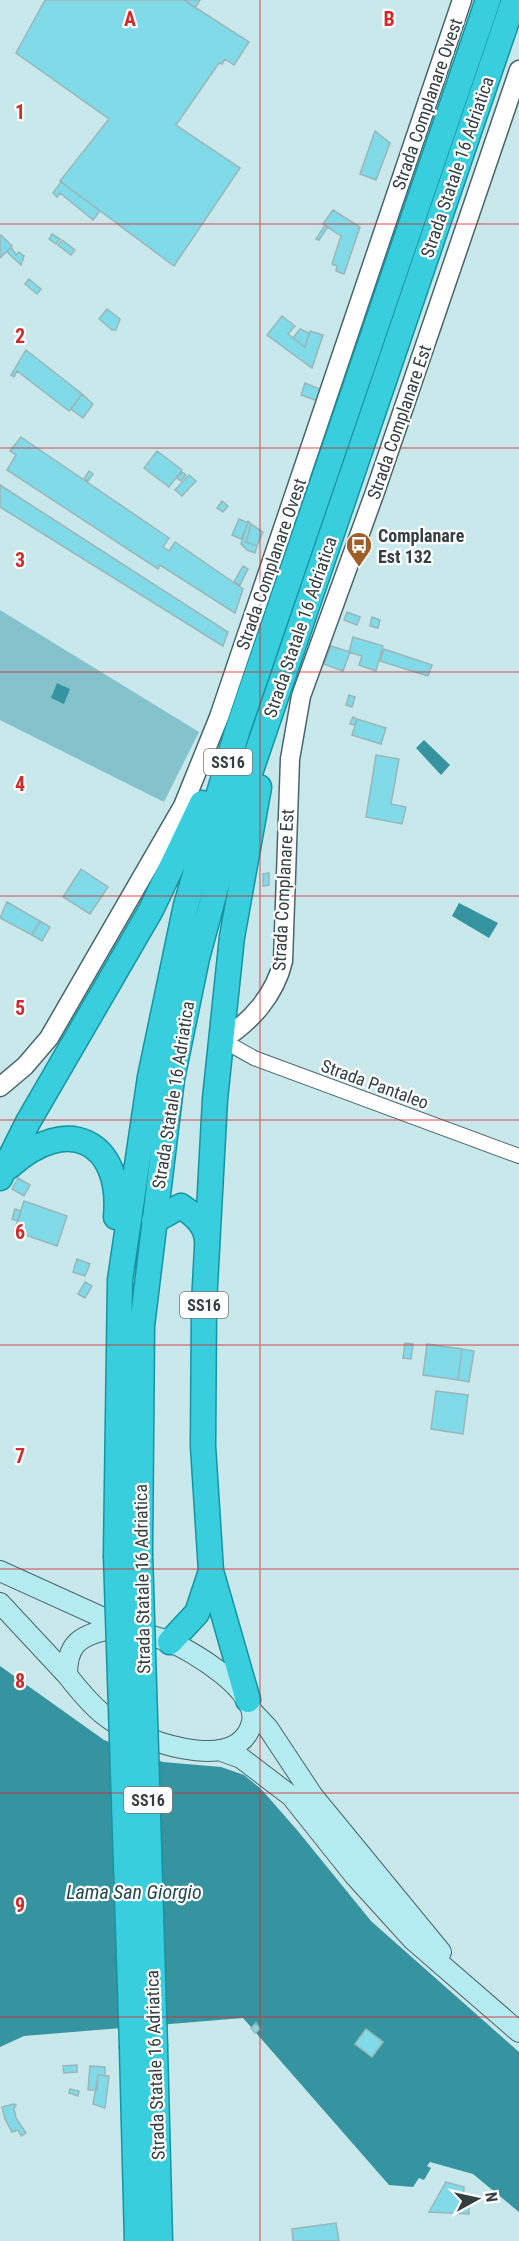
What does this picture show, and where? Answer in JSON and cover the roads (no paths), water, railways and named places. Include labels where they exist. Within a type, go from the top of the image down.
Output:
[{"type":"highway","name":"Strada Statale 16 Adriatica","points":[[160,2241],[143,2047],[116,1555],[120,1281],[150,1077],[186,905],[237,732],[488,0]]},
{"type":"highway","name":"Strada Statale 16 Adriatica","points":[[137,2241],[143,2047],[140,1553],[142,1326],[172,1079],[196,958],[236,818],[514,0]]},
{"type":"highway","name":"SS16","points":[[1,1172],[151,910],[191,831],[215,770],[237,732]]},
{"type":"highway","name":"SS16","points":[[207,1246],[215,1099],[231,937],[259,790],[262,736]]},
{"type":"highway","name":"SS16","points":[[1,1172],[33,1146],[50,1140],[70,1138],[89,1144],[103,1155],[114,1173],[118,1192],[113,1251],[120,1281]]},
{"type":"highway","name":"SS16","points":[[154,1221],[181,1206],[201,1188],[213,1165]]},
{"type":"highway","name":"SS16","points":[[181,1206],[195,1216],[207,1233],[203,1434],[210,1571],[250,1705]]},
{"type":"highway","points":[[170,1642],[197,1613],[210,1571]]},
{"type":"main road","points":[[0,1571],[130,1630],[170,1642],[233,1682],[268,1728],[313,1797],[477,1996]]},
{"type":"main road","points":[[0,1603],[9,1618],[105,1716],[138,1734],[180,1749],[219,1750],[241,1758],[291,1796],[354,1875],[413,1940],[519,2032]]},
{"type":"main road","points":[[67,1675],[67,1660],[76,1641],[90,1633],[130,1630]]},
{"type":"main road","points":[[219,1750],[232,1746],[246,1736],[252,1721],[250,1705]]},
{"type":"street","name":"Strada Complanare Ovest","points":[[0,1087],[25,1066],[49,1038],[183,806],[223,706],[462,0]]},
{"type":"street","name":"Strada Complanare Est","points":[[222,1040],[257,1011],[279,978],[283,961],[290,759],[301,696],[375,492],[519,70]]},
{"type":"street","name":"Strada Pantaleo","points":[[222,1040],[254,1058],[519,1156]]},
{"type":"water","points":[[57,683],[70,689],[64,704],[51,698]]},
{"type":"water","points":[[424,740],[450,765],[441,775],[416,748]]},
{"type":"water","points":[[459,903],[498,923],[489,938],[452,916]]},
{"type":"water","name":"Lama San Giorgio","points":[[0,1666],[104,1740],[163,1762],[221,1767],[244,1775],[262,1790],[297,1830],[371,1921],[519,2052],[519,2212],[473,2174],[430,2162],[427,2166],[431,2168],[424,2180],[419,2178],[413,2187],[389,2185],[243,2018],[24,2036],[0,2047]]},
{"type":"place","name":"Complanare Est 132","points":[[359,568]]}]
